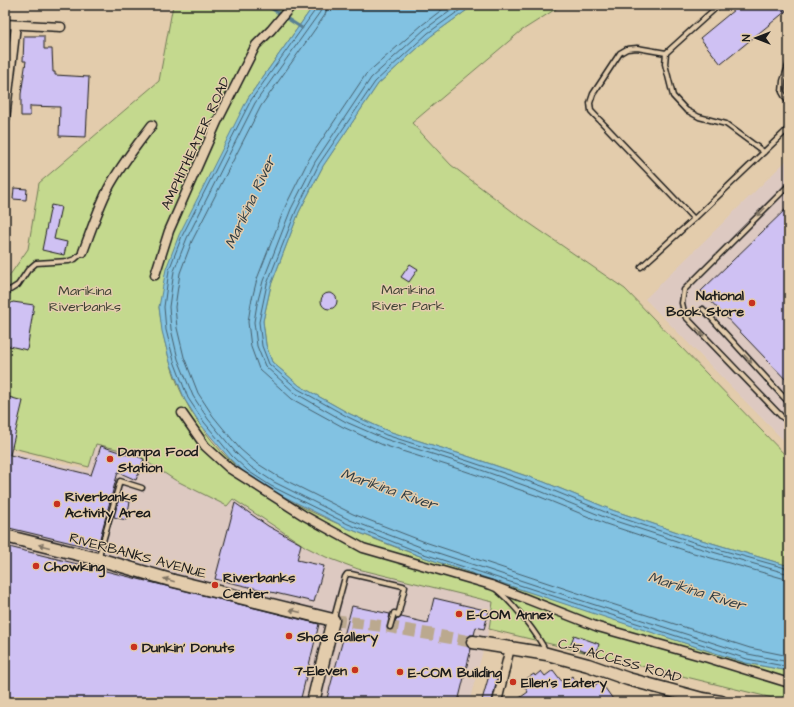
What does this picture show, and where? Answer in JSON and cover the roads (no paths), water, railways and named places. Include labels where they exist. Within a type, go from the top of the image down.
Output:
[{"type":"street","name":"AMPHITHEATER ROAD","points":[[155,275],[169,231],[217,122],[256,45],[292,5]]},
{"type":"street","points":[[5,24],[61,27]]},
{"type":"street","points":[[5,119],[16,25]]},
{"type":"street","points":[[83,252],[97,214],[109,188],[135,146],[152,125]]},
{"type":"street","points":[[182,413],[205,446],[228,468],[303,515],[362,548],[491,585],[598,627],[708,658],[789,683]]},
{"type":"street","name":"RIVERBANKS AVENUE","points":[[5,536],[98,559],[174,581],[333,620]]},
{"type":"street","points":[[313,702],[333,620]]},
{"type":"street","name":"C-5 ACCESS ROAD","points":[[472,642],[547,654],[588,665],[628,679],[702,699],[721,702]]},
{"type":"street","points":[[497,702],[510,648]]},
{"type":"lane","points":[[719,5],[666,53],[666,70],[673,96],[686,110],[699,117],[726,124],[764,152]]},
{"type":"lane","points":[[666,53],[637,48],[627,49],[620,53],[594,94],[590,103],[591,111],[694,219]]},
{"type":"lane","points":[[789,64],[782,81],[782,92],[789,104]]},
{"type":"lane","points":[[641,267],[694,219],[789,128]]},
{"type":"lane","points":[[789,185],[684,290],[682,303],[684,316],[782,418],[789,422]]},
{"type":"lane","points":[[5,293],[18,285],[28,270],[36,263],[46,261],[69,261],[75,259],[83,252]]},
{"type":"lane","points":[[703,309],[789,403]]},
{"type":"lane","points":[[98,559],[120,481],[142,488]]},
{"type":"lane","points":[[333,620],[345,576],[347,574],[351,574],[403,586],[405,588],[398,615],[394,613],[390,627]]},
{"type":"lane","points":[[491,585],[504,596],[536,634],[547,654]]},
{"type":"water","name":"Marikina River","points":[[314,5],[474,5],[431,36],[378,84],[323,166],[299,212],[271,285],[263,321],[266,345],[272,362],[300,386],[350,414],[388,431],[544,482],[612,510],[695,538],[789,566],[789,671],[746,663],[420,556],[347,528],[269,489],[246,474],[230,459],[201,425],[185,400],[170,362],[162,331],[159,307],[166,269],[179,235],[248,98]]},
{"type":"waterway","points":[[266,5],[302,28]]},
{"type":"tunnel","points":[[333,620],[390,627],[473,642]]},
{"type":"place","name":"National Book Store","points":[[752,303]]},
{"type":"place","name":"Dampa Food Station","points":[[110,459]]},
{"type":"place","name":"Riverbanks Activity Area","points":[[57,504]]},
{"type":"place","name":"Chowking","points":[[36,566]]},
{"type":"place","name":"Riverbanks Center","points":[[215,585]]},
{"type":"place","name":"E-COM Annex","points":[[459,614]]},
{"type":"place","name":"Shoe Gallery","points":[[289,636]]},
{"type":"place","name":"Dunkin' Donuts","points":[[134,647]]},
{"type":"place","name":"7-Eleven","points":[[355,670]]},
{"type":"place","name":"E-COM Building","points":[[400,672]]},
{"type":"place","name":"Ellen's Eatery","points":[[513,682]]},
{"type":"park label","name":"Marikina Riverbanks","points":[[85,298]]},
{"type":"park label","name":"Marikina River Park","points":[[408,298]]}]
